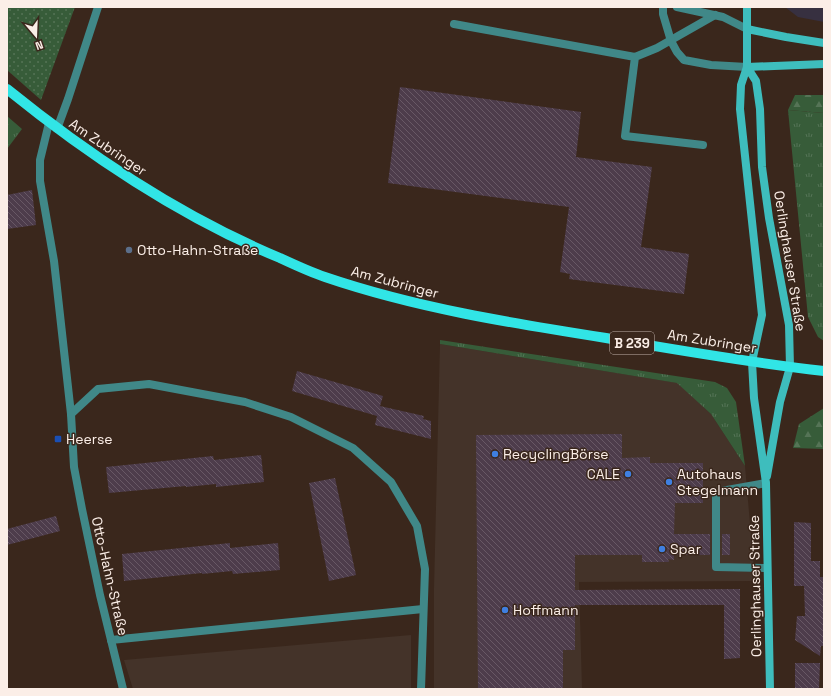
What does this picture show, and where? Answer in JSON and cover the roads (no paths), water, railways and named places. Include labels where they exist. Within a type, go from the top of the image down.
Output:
[{"type":"main road","name":"Oerlinghauser Straße","points":[[747,7],[747,67],[741,85],[740,109],[762,315],[752,362],[754,398],[766,483],[770,689]]},
{"type":"main road","points":[[747,29],[824,43]]},
{"type":"main road","points":[[747,67],[824,64]]},
{"type":"main road","name":"Oerlinghauser Straße","points":[[747,67],[756,81],[760,109],[762,167],[769,218],[789,325],[790,367],[780,402],[766,483]]},
{"type":"main road","name":"Am Zubringer","points":[[7,89],[53,126],[113,168],[188,214],[251,246],[324,276],[402,300],[493,320],[752,362],[824,371]]},
{"type":"street","name":"Otto-Hahn-Straße","points":[[98,7],[68,99],[53,126],[40,160],[40,181],[54,262],[71,414],[74,467],[100,595],[124,689]]},
{"type":"street","points":[[663,7],[663,14],[671,41],[677,52],[684,60],[711,65],[747,67]]},
{"type":"street","points":[[677,7],[723,17],[747,29]]},
{"type":"street","points":[[454,24],[635,57],[671,41],[715,15]]},
{"type":"street","points":[[635,57],[625,136],[703,145]]},
{"type":"street","points":[[71,414],[98,389],[149,384],[245,402],[291,417],[353,448],[391,482],[417,526],[425,569],[421,689]]},
{"type":"street","points":[[766,483],[716,492],[716,568],[767,568]]},
{"type":"street","points":[[111,640],[423,609]]},
{"type":"place","name":"Otto-Hahn-Straße","points":[[129,250]]},
{"type":"place","name":"Heerse","points":[[58,439]]},
{"type":"place","name":"RecyclingBörse","points":[[495,454]]},
{"type":"place","name":"CALE","points":[[628,474]]},
{"type":"place","name":"Autohaus Stegelmann","points":[[669,482]]},
{"type":"place","name":"Spar","points":[[662,549]]},
{"type":"place","name":"Hoffmann","points":[[505,610]]}]
